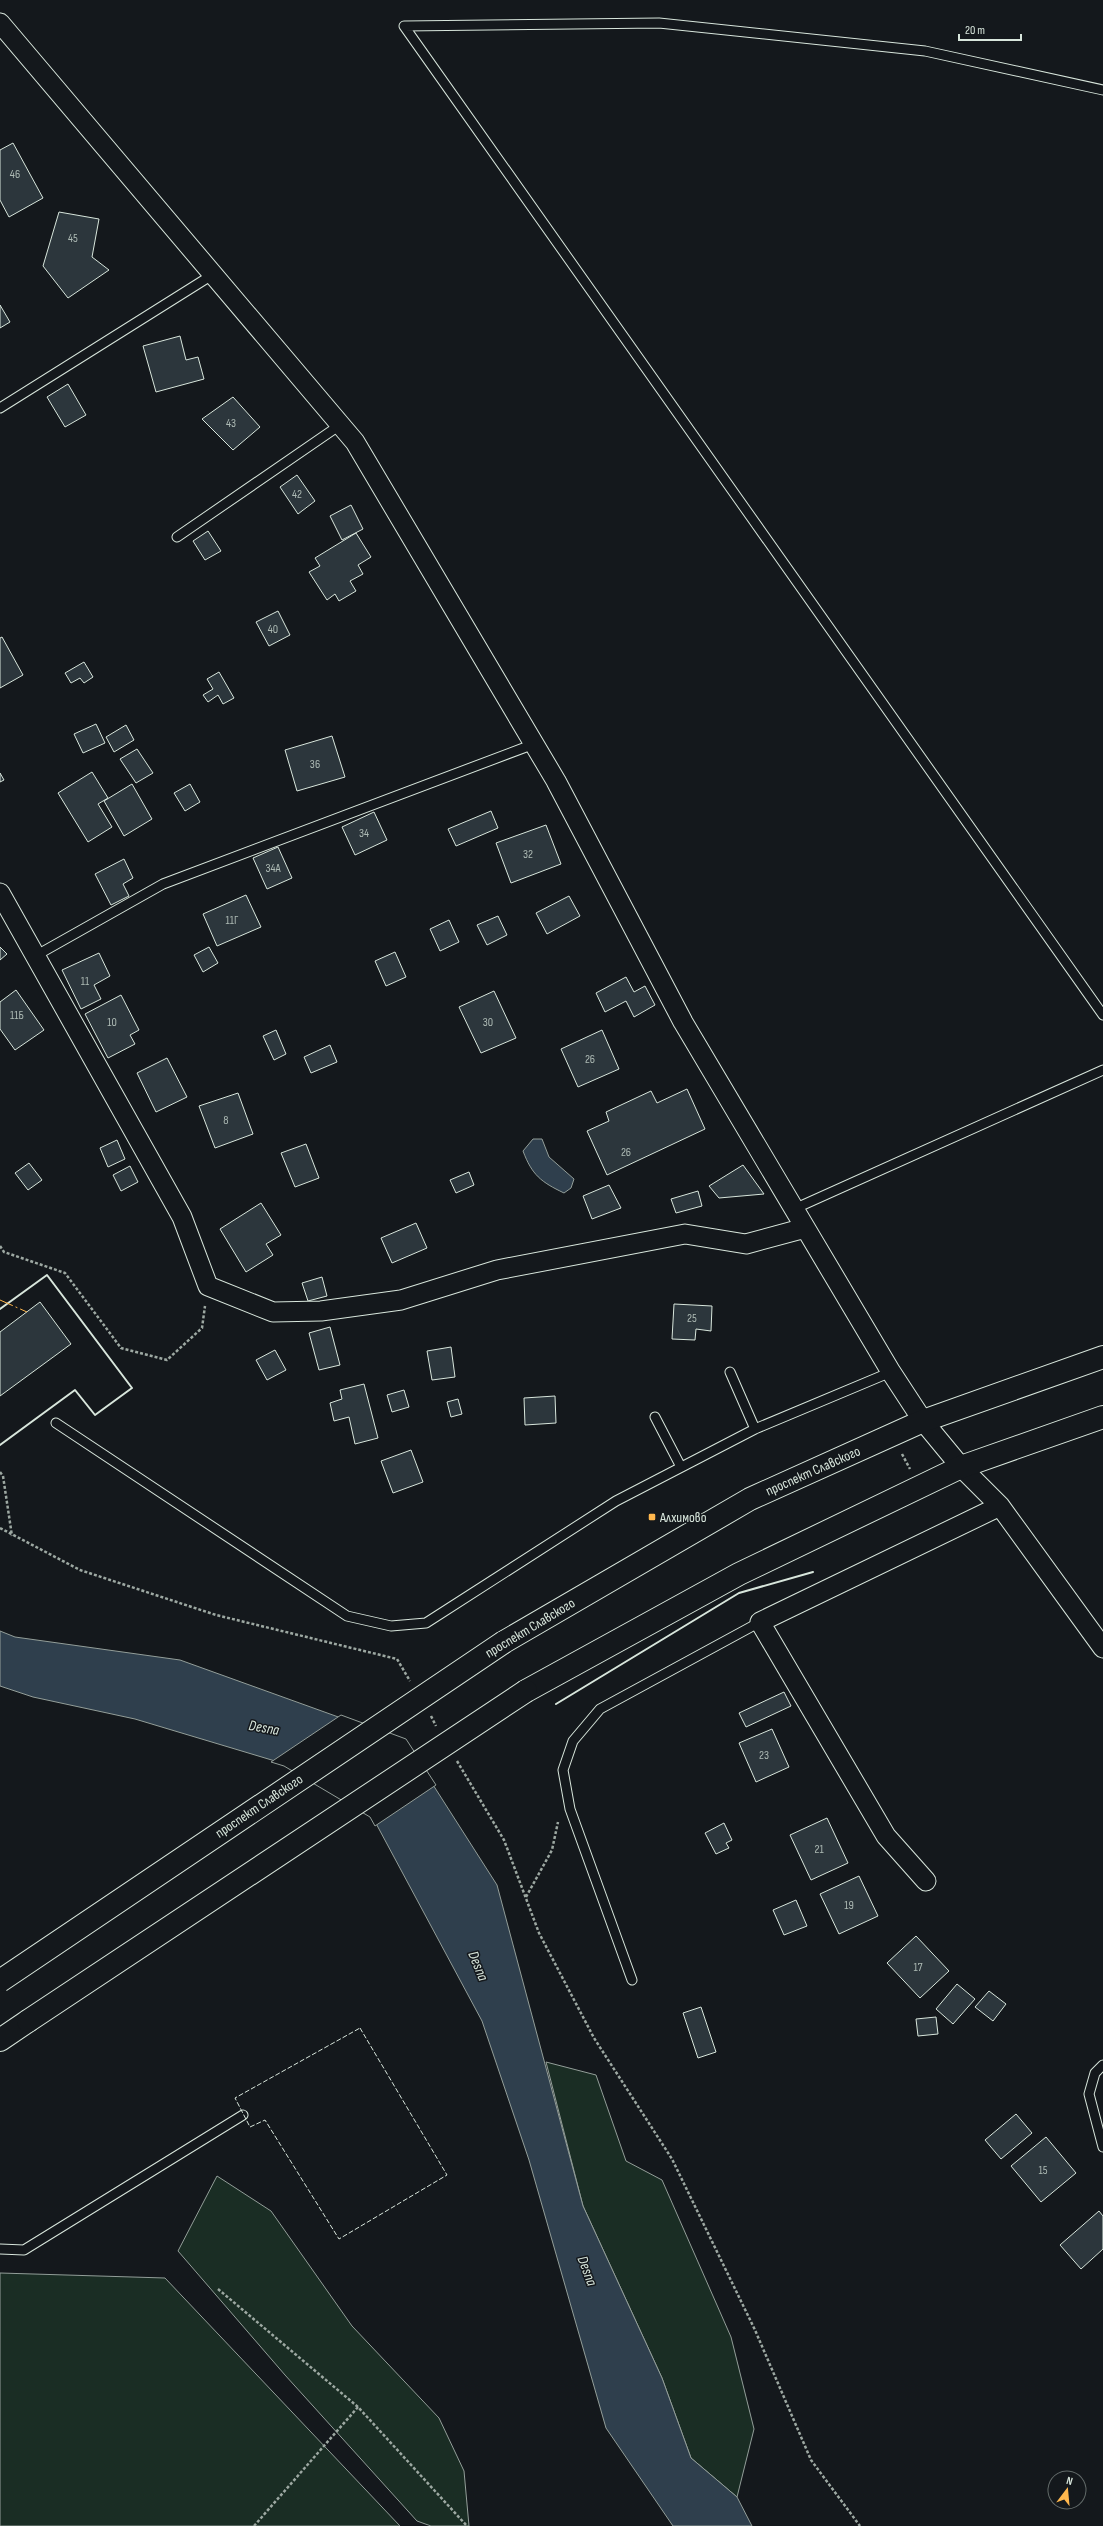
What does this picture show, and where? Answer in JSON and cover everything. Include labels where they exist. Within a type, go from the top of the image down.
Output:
[{"type":"main road","name":"проспект Славского","points":[[0,1981],[504,1642],[750,1499],[923,1421],[1103,1357]]},
{"type":"main road","points":[[0,2040],[526,1691],[740,1574],[961,1468],[1103,1417]]},
{"type":"street","points":[[0,23],[355,442],[556,781],[684,1022],[891,1372],[923,1421],[961,1468],[1000,1506],[1103,1648]]},
{"type":"street","points":[[0,893],[37,955],[182,1217],[208,1286],[273,1312],[321,1311],[401,1300],[497,1270],[686,1234],[746,1244],[806,1228]]},
{"type":"street","points":[[926,1881],[886,1836],[760,1622],[1000,1506]]},
{"type":"lane","points":[[1103,90],[925,51],[659,24],[404,26],[1103,1015]]},
{"type":"lane","points":[[0,408],[212,275]]},
{"type":"lane","points":[[177,537],[340,425]]},
{"type":"lane","points":[[37,955],[163,884],[534,744]]},
{"type":"lane","points":[[794,1209],[1103,1070]]},
{"type":"lane","points":[[730,1372],[755,1429]]},
{"type":"lane","points":[[56,1423],[347,1616],[391,1626],[426,1623],[616,1501],[755,1429],[891,1372]]},
{"type":"lane","points":[[655,1417],[681,1466]]},
{"type":"lane","points":[[632,1980],[570,1809],[563,1770],[573,1741],[600,1709],[760,1622]]},
{"type":"lane","points":[[1103,2065],[1096,2073],[1089,2094],[1103,2147]]},
{"type":"lane","points":[[0,2250],[24,2250],[243,2115]]},
{"type":"path","points":[[0,1246],[4,1252]]},
{"type":"path","points":[[0,1253],[4,1252],[65,1273],[121,1348],[167,1360],[202,1328],[208,1286]]},
{"type":"path","points":[[0,1472],[3,1476],[12,1536]]},
{"type":"path","points":[[0,1528],[12,1536],[80,1570],[209,1612],[397,1658],[413,1685]]},
{"type":"path","points":[[428,1712],[440,1732]]},
{"type":"path","points":[[456,1760],[504,1840],[539,1934],[594,2038],[672,2159],[755,2330],[811,2460],[860,2526]]},
{"type":"path","points":[[525,1898],[552,1850],[566,1788]]},
{"type":"path","points":[[218,2289],[358,2407],[467,2526]]},
{"type":"path","points":[[254,2526],[358,2407]]},
{"type":"green space","points":[[546,2062],[596,2075],[626,2161],[662,2180],[731,2337],[754,2429],[737,2497],[691,2458],[662,2378],[583,2206]]},
{"type":"green space","points":[[217,2176],[271,2211],[352,2326],[439,2418],[464,2471],[469,2526],[431,2526],[417,2521],[285,2375],[178,2251]]},
{"type":"green space","points":[[0,2273],[165,2278],[400,2526],[0,2526]]},
{"type":"water","points":[[533,1139],[542,1139],[549,1157],[574,1179],[571,1188],[564,1193],[543,1181],[530,1166],[523,1151]]},
{"type":"water","name":"Desna","points":[[0,1631],[15,1637],[180,1660],[405,1741],[497,1885],[583,2206],[662,2378],[691,2458],[737,2497],[752,2526],[673,2526],[606,2428],[529,2160],[482,2021],[372,1816],[285,1764],[135,1719],[33,1697],[0,1686]]},
{"type":"pier","points":[[341,1715],[406,1739],[436,1785],[375,1826],[370,1817],[284,1766],[271,1762]]},
{"type":"building","points":[[13,143],[43,198],[9,217],[0,200],[0,150]]},
{"type":"building","points":[[59,212],[99,219],[92,257],[109,270],[68,298],[43,266]]},
{"type":"building","points":[[0,305],[10,322],[0,328]]},
{"type":"building","points":[[180,336],[186,360],[198,357],[204,379],[156,392],[143,346]]},
{"type":"building","points":[[68,384],[86,415],[65,427],[47,397]]},
{"type":"building","points":[[233,397],[260,427],[233,450],[202,419]]},
{"type":"building","points":[[297,475],[315,501],[298,514],[280,487]]},
{"type":"building","points":[[351,505],[363,529],[342,540],[330,516]]},
{"type":"building","points":[[208,531],[221,551],[205,560],[193,541]]},
{"type":"building","points":[[356,533],[371,557],[358,565],[363,574],[350,581],[356,591],[339,601],[335,594],[327,600],[309,572],[320,566],[315,558]]},
{"type":"building","points":[[278,611],[290,635],[269,646],[256,622]]},
{"type":"building","points":[[2,637],[23,675],[0,688],[0,638]]},
{"type":"building","points":[[84,662],[93,677],[84,683],[80,678],[71,683],[65,673]]},
{"type":"building","points":[[219,672],[234,698],[223,704],[218,695],[208,702],[203,695],[213,689],[207,679]]},
{"type":"building","points":[[96,724],[105,743],[83,753],[74,734]]},
{"type":"building","points":[[126,725],[134,740],[114,752],[106,737]]},
{"type":"building","points":[[332,736],[345,777],[297,791],[285,750]]},
{"type":"building","points":[[137,749],[153,773],[136,783],[120,759]]},
{"type":"building","points":[[92,772],[108,798],[98,804],[112,827],[88,842],[58,793]]},
{"type":"building","points":[[0,773],[4,780],[0,782]]},
{"type":"building","points":[[132,784],[152,819],[124,836],[104,801]]},
{"type":"building","points":[[190,784],[200,802],[185,811],[174,793]]},
{"type":"building","points":[[491,811],[498,828],[456,846],[448,829]]},
{"type":"building","points":[[374,812],[387,840],[355,855],[342,827]]},
{"type":"building","points":[[546,825],[561,864],[511,883],[496,843]]},
{"type":"building","points":[[278,847],[292,878],[267,889],[253,858]]},
{"type":"building","points":[[124,859],[133,878],[123,884],[129,896],[111,905],[95,874]]},
{"type":"building","points":[[246,895],[261,927],[217,946],[203,914]]},
{"type":"building","points":[[569,896],[580,916],[547,934],[536,913]]},
{"type":"building","points":[[498,916],[507,935],[487,945],[477,925]]},
{"type":"building","points":[[449,920],[459,942],[440,951],[430,929]]},
{"type":"building","points":[[0,947],[7,954],[0,960]]},
{"type":"building","points":[[209,947],[218,963],[203,972],[194,955]]},
{"type":"building","points":[[395,952],[406,977],[386,986],[375,961]]},
{"type":"building","points":[[99,953],[110,976],[94,985],[101,999],[81,1009],[62,970]]},
{"type":"building","points":[[626,977],[634,992],[645,986],[655,1005],[634,1017],[626,1001],[605,1012],[596,993]]},
{"type":"building","points":[[16,990],[44,1030],[15,1050],[0,1029],[0,1002]]},
{"type":"building","points":[[494,991],[516,1038],[481,1053],[459,1007]]},
{"type":"building","points":[[121,995],[139,1030],[130,1035],[135,1044],[108,1058],[85,1014]]},
{"type":"building","points":[[276,1030],[286,1054],[274,1060],[263,1036]]},
{"type":"building","points":[[602,1030],[619,1069],[578,1087],[561,1049]]},
{"type":"building","points":[[330,1045],[337,1062],[311,1073],[304,1057]]},
{"type":"building","points":[[167,1058],[187,1097],[156,1112],[137,1073]]},
{"type":"building","points":[[687,1089],[705,1129],[607,1175],[587,1131],[609,1121],[606,1112],[651,1091],[657,1103]]},
{"type":"building","points":[[238,1093],[253,1134],[215,1148],[199,1106]]},
{"type":"building","points":[[117,1140],[125,1159],[108,1167],[100,1148]]},
{"type":"building","points":[[306,1144],[319,1178],[295,1187],[281,1153]]},
{"type":"building","points":[[29,1163],[42,1180],[28,1190],[15,1173]]},
{"type":"building","points":[[743,1165],[764,1194],[719,1198],[709,1186]]},
{"type":"building","points":[[130,1166],[138,1182],[121,1191],[113,1175]]},
{"type":"building","points":[[469,1172],[474,1185],[456,1193],[450,1180]]},
{"type":"building","points":[[609,1185],[621,1208],[592,1219],[583,1196]]},
{"type":"building","points":[[698,1191],[702,1206],[676,1213],[671,1199]]},
{"type":"building","points":[[261,1203],[281,1235],[266,1244],[273,1255],[246,1272],[220,1229]]},
{"type":"building","points":[[416,1223],[427,1248],[392,1263],[381,1238]]},
{"type":"building","points":[[322,1277],[327,1296],[308,1301],[302,1283]]},
{"type":"building","points":[[40,1302],[71,1344],[0,1396],[0,1332]]},
{"type":"building","points":[[674,1304],[712,1306],[711,1331],[696,1329],[695,1340],[672,1339]]},
{"type":"building","points":[[330,1327],[340,1365],[319,1370],[309,1333]]},
{"type":"building","points":[[451,1347],[455,1377],[432,1380],[427,1351]]},
{"type":"building","points":[[275,1350],[286,1370],[267,1380],[256,1360]]},
{"type":"building","points":[[364,1384],[378,1438],[355,1444],[349,1417],[334,1421],[330,1403],[342,1399],[340,1390]]},
{"type":"building","points":[[404,1390],[409,1407],[392,1412],[387,1395]]},
{"type":"building","points":[[555,1396],[556,1423],[525,1425],[524,1398]]},
{"type":"building","points":[[458,1399],[462,1414],[451,1417],[447,1402]]},
{"type":"building","points":[[411,1450],[423,1482],[393,1493],[381,1461]]},
{"type":"building","points":[[784,1692],[791,1706],[746,1727],[739,1713]]},
{"type":"building","points":[[772,1729],[789,1767],[756,1782],[739,1743]]},
{"type":"building","points":[[827,1818],[848,1863],[811,1880],[790,1835]]},
{"type":"building","points":[[724,1823],[732,1840],[726,1843],[729,1848],[716,1854],[705,1833]]},
{"type":"building","points":[[859,1876],[878,1916],[839,1934],[820,1894]]},
{"type":"building","points":[[796,1900],[807,1926],[784,1935],[773,1910]]},
{"type":"building","points":[[916,1936],[949,1971],[920,1998],[887,1963]]},
{"type":"building","points":[[957,1984],[975,1999],[953,2024],[936,2009]]},
{"type":"building","points":[[989,1991],[1006,2004],[993,2021],[975,2007]]},
{"type":"building","points":[[701,2007],[716,2052],[698,2058],[683,2013]]},
{"type":"building","points":[[936,2017],[938,2034],[918,2036],[916,2019]]},
{"type":"building","points":[[1016,2114],[1032,2133],[1001,2159],[985,2140]]},
{"type":"building","points":[[1046,2137],[1076,2173],[1041,2202],[1011,2166]]},
{"type":"building","points":[[1099,2211],[1103,2216],[1103,2249],[1081,2269],[1060,2245]]},
{"type":"fence","points":[[360,2028],[447,2175],[339,2239],[265,2120],[250,2127],[235,2098],[360,2028]]},
{"type":"wall","points":[[0,1309],[47,1275],[132,1388],[95,1415],[75,1390],[0,1445]]},
{"type":"wall","points":[[556,1704],[739,1593],[813,1572]]},
{"type":"power","points":[[0,1300],[27,1312]]},
{"type":"place","name":"Алхимово","points":[[652,1517]]}]
